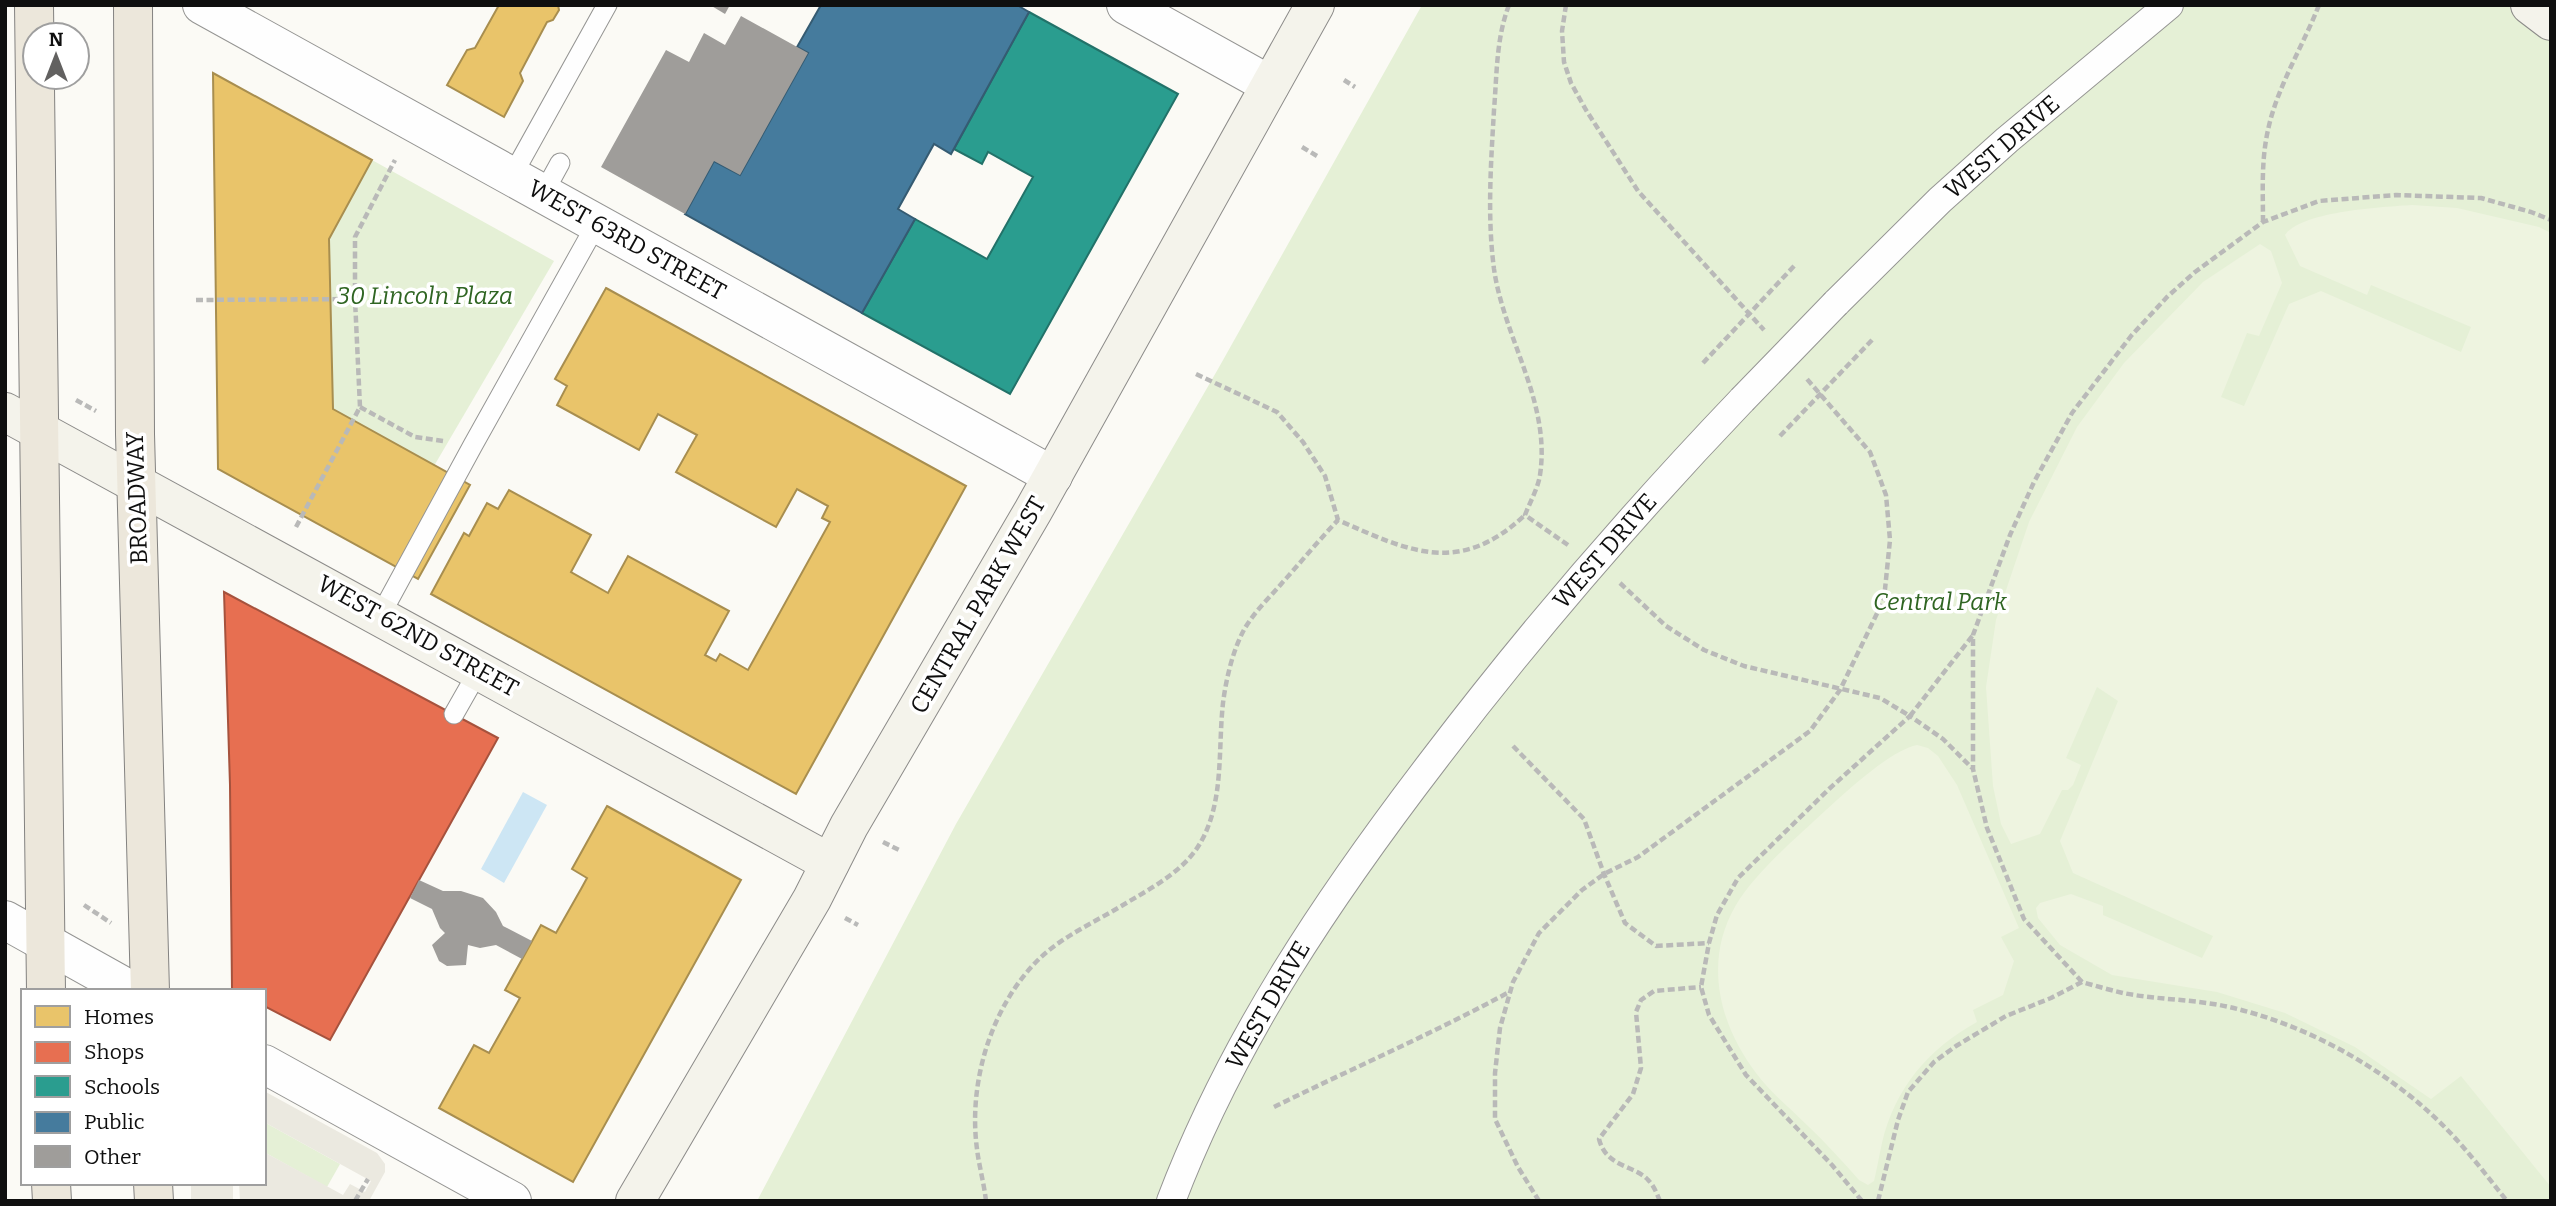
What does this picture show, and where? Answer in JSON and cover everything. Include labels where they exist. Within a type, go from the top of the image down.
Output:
[{"type":"main road","points":[[34,5],[46,989]]},
{"type":"main road","name":"BROADWAY","points":[[133,5],[135,420],[150,989]]},
{"type":"main road","name":"CENTRAL PARK WEST","points":[[635,1201],[812,899],[849,826],[1053,476],[1315,5]]},
{"type":"main road","points":[[2530,5],[2551,21]]},
{"type":"main road","name":"WEST 62ND STREET","points":[[5,412],[39,428],[830,863]]},
{"type":"street","name":"WEST 63RD STREET","points":[[202,5],[538,178],[597,223],[1053,476]]},
{"type":"street","points":[[1126,5],[1270,85]]},
{"type":"street","name":"WEST DRIVE","points":[[1171,1201],[1208,1112],[1241,1048],[1337,890],[1464,720],[1592,563],[1742,400],[1940,200],[2169,5]]},
{"type":"street","points":[[5,920],[128,989]]},
{"type":"street","points":[[266,1065],[512,1201]]},
{"type":"lane","points":[[538,178],[607,5]]},
{"type":"lane","points":[[380,616],[472,444],[597,223]]},
{"type":"lane","points":[[454,714],[479,670]]},
{"type":"path","points":[[1196,374],[1277,412],[1303,442],[1325,476],[1339,520],[1396,545],[1435,554],[1478,547],[1512,527],[1525,515],[1540,477],[1542,444],[1532,390],[1505,316],[1494,270],[1489,198],[1499,35],[1509,5]]},
{"type":"path","points":[[1566,5],[1562,31],[1564,62],[1571,83],[1593,122],[1638,191],[1772,338]]},
{"type":"path","points":[[2263,222],[2263,169],[2268,130],[2276,104],[2319,5]]},
{"type":"path","points":[[1344,80],[1355,87]]},
{"type":"path","points":[[1302,147],[1317,156]]},
{"type":"path","points":[[278,560],[360,407],[355,237],[394,160]]},
{"type":"path","points":[[1862,1201],[1832,1165],[1746,1075],[1709,1015],[1701,987],[1709,943],[1717,915],[1738,878],[1829,789],[1910,716],[1973,635],[2010,535],[2034,482],[2072,413],[2131,336],[2167,297],[2204,266],[2263,222],[2319,201],[2396,195],[2481,198],[2551,220]]},
{"type":"path","points":[[1703,363],[1796,264]]},
{"type":"path","points":[[196,300],[355,299]]},
{"type":"path","points":[[1780,436],[1873,339]]},
{"type":"path","points":[[1539,1201],[1518,1167],[1495,1119],[1495,1073],[1499,1039],[1511,991],[1539,933],[1582,890],[1604,874],[1638,857],[1810,731],[1840,690],[1884,599],[1890,540],[1886,495],[1870,452],[1807,378]]},
{"type":"path","points":[[70,396],[103,415]]},
{"type":"path","points":[[360,407],[415,437],[472,444]]},
{"type":"path","points":[[1525,515],[1617,581],[1666,626],[1704,650],[1744,666],[1880,698],[1943,739],[1973,769]]},
{"type":"path","points":[[986,1201],[976,1148],[976,1112],[979,1080],[987,1045],[1001,1012],[1016,985],[1040,959],[1062,941],[1169,877],[1190,858],[1203,839],[1212,816],[1221,758],[1223,704],[1231,665],[1244,629],[1339,520]]},
{"type":"path","points":[[1973,635],[1973,769],[1987,828],[2024,919],[2082,982],[2125,993],[2177,998],[2263,1015],[2337,1050],[2393,1083],[2430,1114],[2507,1201]]},
{"type":"path","points":[[1513,746],[1584,819],[1625,923],[1656,946],[1709,943]]},
{"type":"path","points":[[84,905],[112,924]]},
{"type":"path","points":[[1878,1201],[1898,1120],[1908,1092],[1934,1062],[2006,1016],[2082,982]]},
{"type":"path","points":[[1660,1201],[1648,1179],[1613,1160],[1601,1148],[1599,1139],[1633,1094],[1641,1069],[1636,1012],[1641,1000],[1654,992],[1701,987]]},
{"type":"path","points":[[1274,1107],[1447,1026],[1511,991]]},
{"type":"path","points":[[355,1201],[368,1179]]},
{"type":"green space","name":"Central Park","points":[[1422,5],[2551,5],[2551,1201],[757,1201],[956,824],[1218,369]]},
{"type":"green space","name":"30 Lincoln Plaza","points":[[372,160],[554,261],[434,466],[333,409],[329,239]]},
{"type":"green space","points":[[2412,205],[2457,208],[2539,227],[2551,233],[2551,1187],[2461,1076],[2431,1099],[2355,1047],[2285,1013],[2217,992],[2112,975],[2060,945],[2038,918],[2036,908],[2040,903],[2071,894],[2103,906],[2103,915],[2202,958],[2213,936],[2073,873],[2060,841],[2118,701],[2097,687],[2066,758],[2081,765],[2073,785],[2068,790],[2062,790],[2040,834],[2011,844],[2001,824],[1993,786],[1986,687],[1996,620],[2029,522],[2077,427],[2124,363],[2203,282],[2260,244],[2271,251],[2282,283],[2259,336],[2247,333],[2221,397],[2244,406],[2289,304],[2321,291],[2461,352],[2471,327],[2371,285],[2367,295],[2300,266],[2285,235],[2308,220],[2325,215]]},
{"type":"green space","points":[[1917,745],[1928,748],[1938,756],[1957,785],[2019,928],[2001,937],[2014,961],[2003,995],[1973,1010],[1977,1022],[1943,1045],[1916,1072],[1895,1105],[1882,1143],[1874,1181],[1868,1185],[1859,1180],[1768,1087],[1743,1054],[1725,1013],[1720,992],[1720,948],[1736,905],[1774,858],[1873,770],[1889,758]]},
{"type":"green space","points":[[266,1123],[340,1164],[327,1187],[266,1153]]},
{"type":"shaded area","points":[[266,1092],[377,1153],[385,1164],[385,1172],[369,1201],[240,1201],[239,1185],[266,1185],[266,1153],[343,1195],[350,1184],[365,1192],[371,1181],[266,1123]]},
{"type":"shaded area","points":[[191,1185],[233,1185],[233,1201],[191,1201]]},
{"type":"water","points":[[523,792],[547,805],[504,883],[481,869]]},
{"type":"building: Homes","points":[[499,5],[558,5],[559,10],[553,20],[547,22],[520,73],[523,81],[504,117],[447,85],[467,50],[475,48]]},
{"type":"building: Homes","name":"30 Lincoln Plaza","points":[[213,73],[372,160],[329,239],[333,409],[470,485],[418,579],[218,469]]},
{"type":"building: Homes","points":[[606,288],[966,486],[796,794],[431,594],[464,533],[469,536],[487,503],[498,509],[509,490],[591,535],[571,572],[608,593],[628,556],[729,611],[705,655],[716,661],[720,654],[748,670],[830,522],[822,518],[828,506],[797,489],[776,527],[676,472],[697,435],[658,414],[639,450],[557,405],[567,386],[555,379]]},
{"type":"building: Homes","points":[[607,806],[741,880],[573,1182],[439,1108],[474,1045],[489,1053],[520,998],[505,990],[541,925],[556,933],[581,889],[587,878],[572,869]]},
{"type":"building: Shops","points":[[224,592],[498,738],[330,1040],[266,1007],[266,989],[232,989],[230,785]]},
{"type":"building: Schools","points":[[1029,12],[1178,94],[1010,394],[862,313],[915,219],[987,259],[1033,177],[988,152],[982,164],[954,149]]},
{"type":"building: Public","points":[[821,5],[1017,5],[1029,12],[951,154],[934,144],[898,209],[915,219],[862,313],[685,214],[714,161],[740,175],[808,53],[797,47]]},
{"type":"building: Other","points":[[710,5],[730,5],[725,14]]},
{"type":"building: Other","points":[[741,16],[808,53],[740,175],[714,161],[685,214],[601,167],[666,50],[689,62],[704,33],[725,45]]},
{"type":"building: Other","points":[[419,880],[443,891],[461,891],[483,898],[496,912],[503,926],[532,941],[522,959],[496,945],[480,948],[468,945],[466,965],[447,966],[439,961],[432,945],[445,933],[432,909],[410,898]]}]
